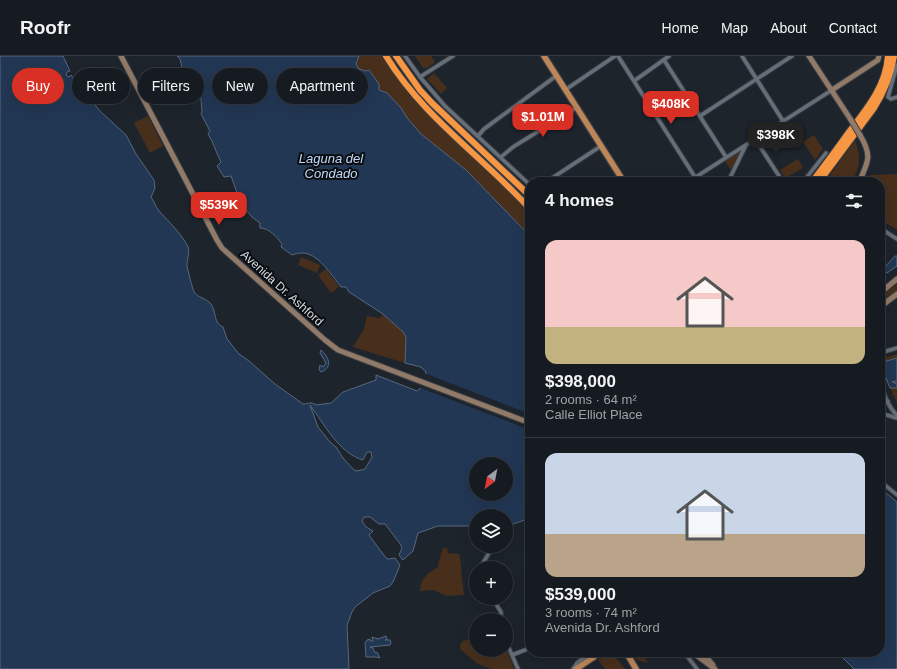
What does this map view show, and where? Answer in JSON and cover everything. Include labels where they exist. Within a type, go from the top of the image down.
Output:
[{"type":"highway","points":[[386,56],[405,83],[427,109],[525,204]]},
{"type":"highway","points":[[396,56],[420,90],[432,103],[525,191]]},
{"type":"highway","points":[[816,177],[873,100],[881,83],[888,56]]},
{"type":"highway","points":[[823,177],[881,97],[894,56]]},
{"type":"main road","points":[[544,56],[620,177]]},
{"type":"main road","points":[[576,669],[594,657]]},
{"type":"main road","points":[[629,657],[636,669]]},
{"type":"street","name":"Avenida Dr. Ashford","points":[[121,56],[222,248],[332,345],[342,351],[525,421]]},
{"type":"street","points":[[405,56],[420,77],[446,106],[525,180]]},
{"type":"street","points":[[420,77],[453,56]]},
{"type":"street","points":[[565,90],[615,56]]},
{"type":"street","points":[[618,56],[695,177],[832,90],[878,58]]},
{"type":"street","points":[[634,81],[669,56]]},
{"type":"street","points":[[742,56],[783,121]]},
{"type":"street","points":[[700,116],[792,56]]},
{"type":"street","points":[[810,56],[867,146],[867,165],[861,177]]},
{"type":"street","points":[[664,60],[726,157]]},
{"type":"street","points":[[897,65],[888,97],[891,99],[897,97]]},
{"type":"street","points":[[478,136],[484,129],[556,76]]},
{"type":"street","points":[[501,157],[512,147],[576,108]]},
{"type":"street","points":[[755,139],[780,177]]},
{"type":"street","points":[[554,177],[601,146]]},
{"type":"street","points":[[730,177],[745,146]]},
{"type":"street","points":[[807,177],[826,153]]},
{"type":"street","points":[[885,231],[897,239]]},
{"type":"street","points":[[885,288],[897,279]]},
{"type":"street","points":[[885,303],[897,294]]},
{"type":"street","points":[[885,352],[897,348]]},
{"type":"street","points":[[885,394],[897,415]]},
{"type":"street","points":[[885,414],[897,418]]},
{"type":"street","points":[[885,485],[897,495]]},
{"type":"street","points":[[484,561],[489,553]]},
{"type":"street","points":[[513,656],[525,650]]},
{"type":"street","points":[[512,657],[518,669]]},
{"type":"street","points":[[573,669],[577,663],[585,657]]},
{"type":"street","points":[[688,657],[697,669]]},
{"type":"street","points":[[699,657],[716,669]]},
{"type":"street","points":[[706,657],[716,669]]},
{"type":"shaded area","points":[[359,56],[382,56],[409,93],[436,123],[525,207],[525,231],[466,170],[421,134],[401,108],[387,93],[379,90],[378,86],[368,74],[368,68],[358,68],[356,65]]},
{"type":"shaded area","points":[[415,56],[431,56],[435,62],[427,68],[423,68]]},
{"type":"shaded area","points":[[434,73],[447,88],[441,94],[427,79]]},
{"type":"shaded area","points":[[148,116],[163,146],[150,153],[134,123]]},
{"type":"shaded area","points":[[814,135],[823,149],[815,160],[803,142]]},
{"type":"shaded area","points":[[855,140],[859,161],[854,177],[833,177],[830,175]]},
{"type":"shaded area","points":[[740,152],[731,170],[725,161]]},
{"type":"shaded area","points":[[798,159],[803,168],[787,177],[784,177],[780,170]]},
{"type":"shaded area","points":[[897,174],[897,230],[885,222],[885,177],[869,177],[870,175]]},
{"type":"shaded area","points":[[301,257],[320,265],[317,273],[298,265]]},
{"type":"shaded area","points":[[326,269],[339,287],[331,293],[318,275]]},
{"type":"shaded area","points":[[897,284],[897,291],[885,299],[885,293]]},
{"type":"shaded area","points":[[383,314],[403,332],[406,337],[405,363],[353,347],[364,329],[367,316],[380,318]]},
{"type":"shaded area","points":[[897,354],[897,403],[885,376],[885,358]]},
{"type":"shaded area","points":[[443,548],[447,548],[448,553],[459,554],[464,595],[447,596],[433,590],[420,591],[423,580],[429,573],[438,567]]},
{"type":"shaded area","points":[[469,640],[469,656],[460,649],[461,643]]},
{"type":"shaded area","points":[[470,657],[510,657],[514,669],[491,669],[478,664]]},
{"type":"shaded area","points":[[603,657],[615,657],[625,669],[605,669],[598,660]]},
{"type":"shaded area","points":[[636,657],[645,657],[648,663],[637,660]]},
{"type":"water","name":"Laguna del Condado","points":[[0,56],[63,56],[70,71],[67,72],[66,75],[69,77],[71,75],[72,76],[72,104],[94,104],[126,135],[136,154],[154,180],[155,188],[151,197],[159,211],[178,232],[189,249],[187,265],[194,292],[211,304],[216,320],[223,327],[227,339],[239,354],[275,384],[303,404],[311,403],[316,405],[331,403],[343,392],[376,380],[376,375],[417,391],[420,389],[426,372],[421,367],[405,363],[406,337],[403,332],[383,314],[349,292],[346,287],[341,287],[319,260],[307,254],[298,253],[292,255],[281,247],[282,244],[278,239],[270,231],[260,228],[260,223],[252,217],[241,204],[231,176],[224,177],[217,166],[221,162],[208,134],[210,131],[201,114],[201,104],[204,104],[204,68],[182,68],[180,59],[177,56],[359,56],[356,64],[358,68],[276,68],[276,104],[368,104],[369,70],[379,84],[379,90],[387,93],[401,108],[421,134],[466,170],[525,231],[525,520],[513,524],[513,509],[469,509],[469,526],[438,526],[418,533],[413,551],[403,560],[399,555],[402,548],[401,545],[385,524],[379,524],[370,517],[364,517],[362,521],[366,527],[373,531],[369,535],[386,558],[395,558],[400,565],[390,586],[373,593],[355,607],[347,625],[349,669],[0,669]],"holes":[[[310,405],[339,445],[354,456],[363,460],[367,452],[371,452],[372,457],[365,469],[357,471],[354,470],[343,458],[336,447],[318,427]]]},
{"type":"water","points":[[895,256],[897,256],[897,266],[887,273],[885,272],[885,267]]},
{"type":"water","points":[[321,350],[328,358],[329,364],[325,370],[321,372],[319,370],[320,365],[323,367],[326,363],[320,353]]},
{"type":"water","points":[[897,358],[897,381],[892,382],[897,384],[897,388],[890,388],[885,376],[885,362]]},
{"type":"water","points":[[885,492],[897,502],[897,669],[854,669],[842,657],[885,657]]},
{"type":"water","points":[[386,636],[387,639],[385,640],[390,640],[390,645],[370,647],[373,648],[375,653],[377,652],[380,658],[366,657],[365,643],[367,640],[370,639],[370,641],[373,641],[372,637],[378,639]]},
{"type":"pier","points":[[424,373],[525,412],[525,428],[418,387]]}]
